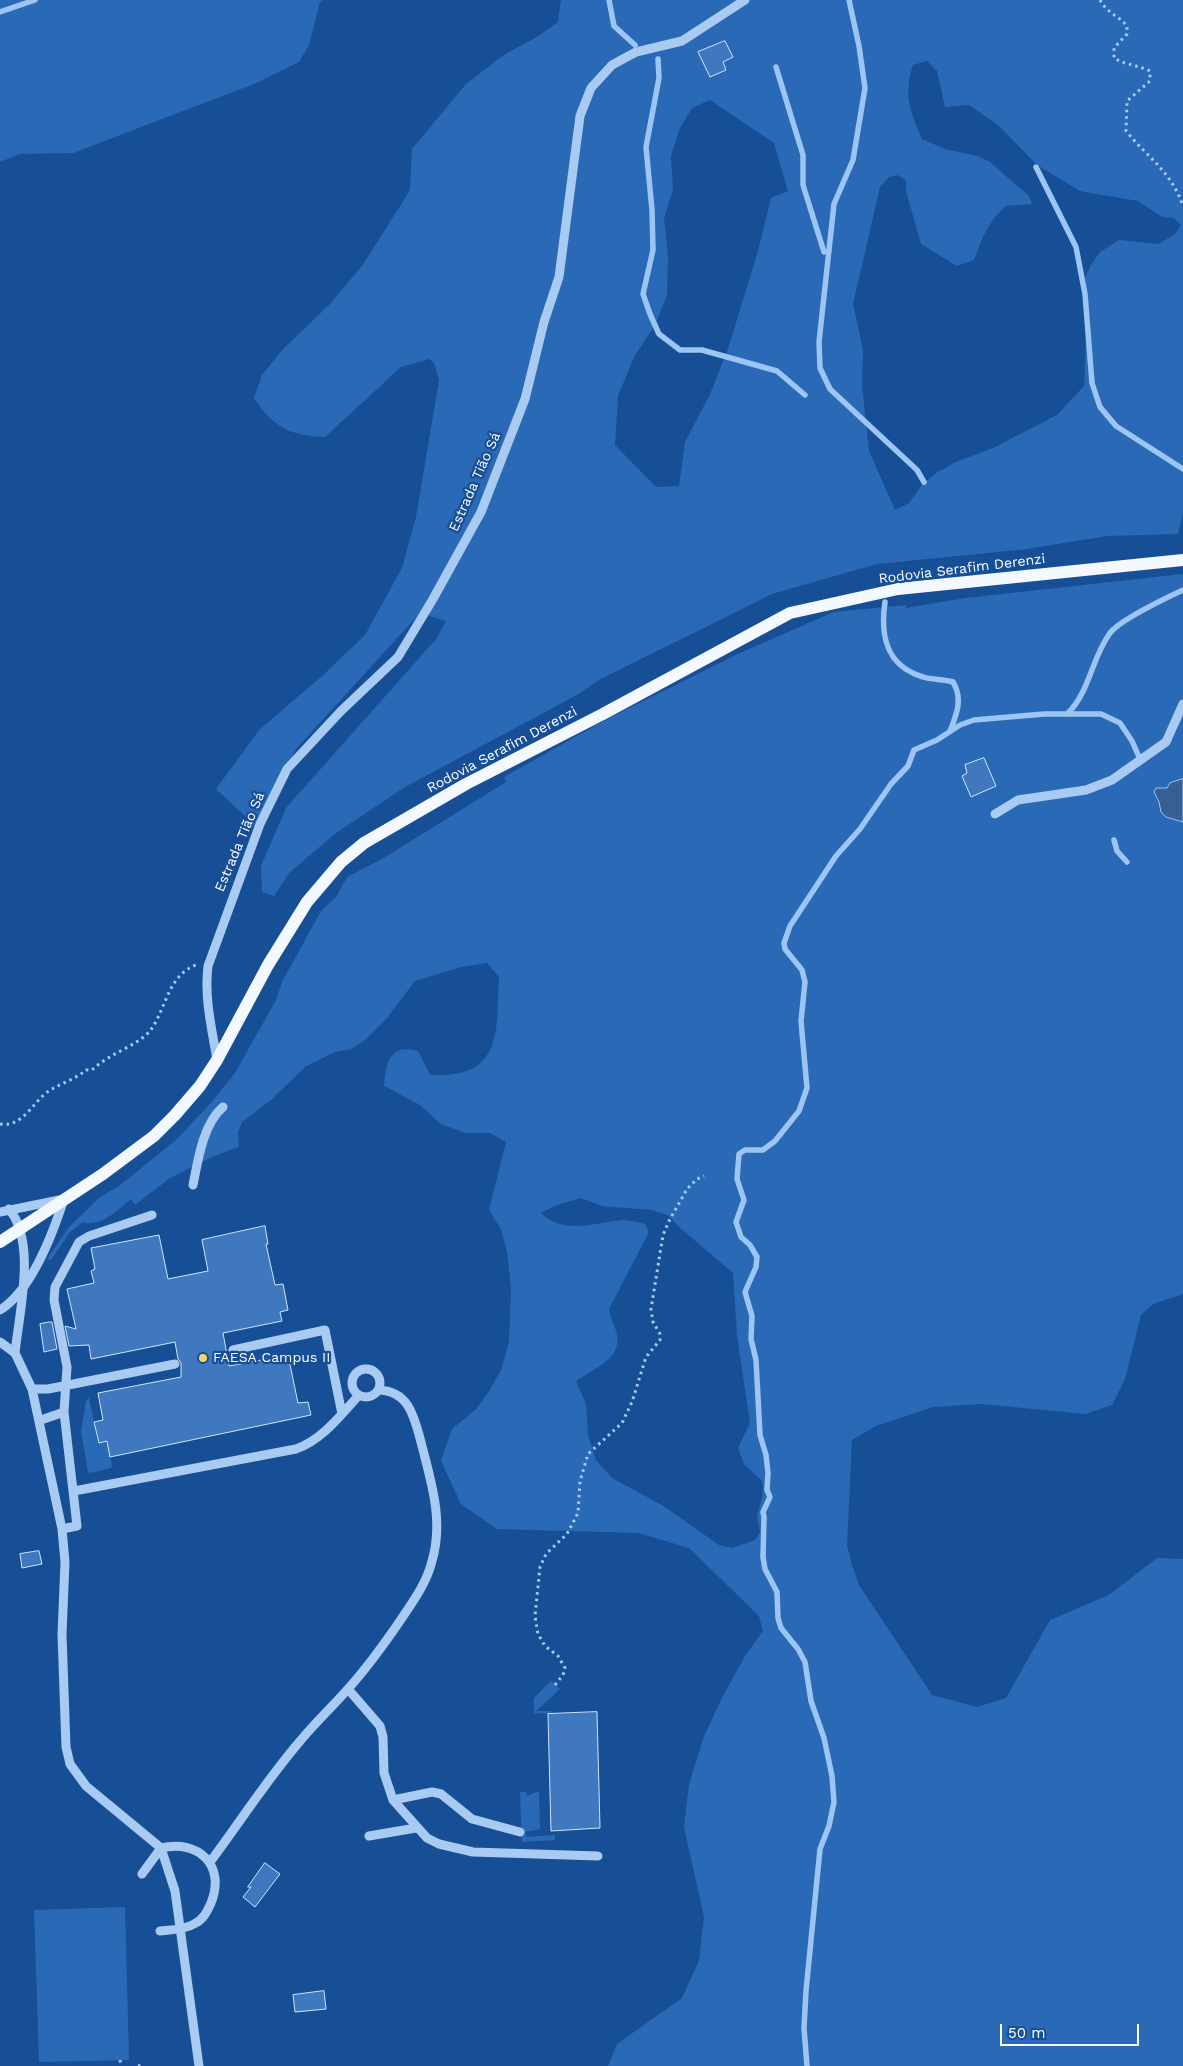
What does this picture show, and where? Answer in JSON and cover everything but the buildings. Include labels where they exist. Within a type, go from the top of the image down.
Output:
[{"type":"main road","name":"Rodovia Serafim Derenzi","points":[[0,1242],[103,1174],[154,1136],[200,1086],[217,1060],[268,965],[307,902],[341,862],[364,844],[466,784],[601,715],[790,613],[898,589],[1183,560]]},
{"type":"street","name":"Estrada Tião Sá","points":[[217,1060],[207,1002],[208,966],[260,824],[287,769],[341,711],[398,657],[434,599],[481,512],[525,399],[544,322],[559,277],[580,116],[591,88],[612,65],[636,52],[682,41],[745,0]]},
{"type":"street","points":[[995,814],[1018,800],[1086,790],[1112,780],[1166,742],[1183,704]]},
{"type":"street","points":[[193,1185],[199,1156],[214,1114],[223,1107]]},
{"type":"street","points":[[0,1212],[64,1199],[53,1230],[22,1288],[9,1304],[0,1310]]},
{"type":"street","points":[[9,1209],[21,1228],[25,1250],[15,1354]]},
{"type":"street","points":[[62,1529],[77,1526],[64,1412],[67,1384],[62,1337],[54,1300],[57,1280],[79,1242],[89,1236],[152,1215]]},
{"type":"street","points":[[233,1350],[325,1330],[342,1414]]},
{"type":"street","points":[[0,1342],[15,1354],[32,1389],[41,1420],[62,1529],[64,1562],[62,1634],[66,1747],[70,1764],[86,1786],[161,1848],[175,1891],[199,2066]]},
{"type":"street","points":[[32,1389],[175,1364]]},
{"type":"street","points":[[361,1370],[368,1370],[375,1373],[379,1384],[378,1390],[370,1397],[359,1395],[352,1385],[352,1379],[361,1370]]},
{"type":"street","points":[[210,1862],[300,1741],[348,1689],[391,1635],[417,1596],[432,1562],[438,1530],[435,1497],[416,1426],[406,1401],[399,1394],[378,1390]]},
{"type":"street","points":[[74,1491],[296,1449],[308,1445],[342,1414],[359,1395]]},
{"type":"street","points":[[41,1420],[64,1412]]},
{"type":"street","points":[[348,1689],[380,1726],[386,1785],[393,1800],[416,1828],[439,1844],[473,1852],[598,1856]]},
{"type":"street","points":[[393,1800],[432,1792],[441,1794],[472,1819],[520,1832]]},
{"type":"street","points":[[369,1836],[416,1828]]},
{"type":"street","points":[[142,1874],[161,1848],[176,1846],[198,1851],[210,1862],[216,1874],[216,1892],[206,1915],[194,1924],[160,1931]]},
{"type":"path","points":[[1100,0],[1111,14],[1121,18],[1127,26],[1127,34],[1114,48],[1114,58],[1122,63],[1138,66],[1150,71],[1150,81],[1127,101],[1126,132],[1145,155],[1158,163],[1174,187],[1183,206]]},
{"type":"path","points":[[0,1124],[15,1122],[33,1108],[47,1092],[74,1076],[80,1076],[86,1070],[92,1070],[121,1049],[144,1037],[152,1029],[170,990],[180,976],[199,964],[208,966]]},
{"type":"path","points":[[555,1685],[563,1675],[565,1668],[558,1656],[544,1646],[538,1634],[535,1616],[540,1567],[546,1554],[567,1534],[578,1513],[580,1481],[588,1454],[622,1423],[632,1402],[646,1356],[660,1340],[660,1334],[654,1322],[651,1308],[662,1241],[669,1221],[688,1189],[697,1179],[704,1176]]},
{"type":"path","points":[[120,2060],[121,2066]]},
{"type":"path","points":[[138,2066],[144,2065]]},
{"type":"shaded area","points":[[0,0],[323,0],[320,2],[309,45],[299,62],[254,84],[73,153],[20,154],[0,162]]},
{"type":"shaded area","points":[[561,0],[1183,0],[1183,512],[1178,534],[1107,536],[1027,549],[877,564],[772,594],[599,680],[577,695],[405,787],[336,833],[290,872],[274,896],[262,892],[261,866],[286,808],[437,638],[446,621],[420,613],[296,749],[254,828],[246,817],[216,789],[259,730],[321,677],[365,635],[402,568],[416,517],[439,380],[434,363],[429,359],[401,367],[325,437],[302,435],[284,428],[268,416],[254,398],[262,375],[284,348],[330,304],[362,266],[402,203],[410,190],[412,149],[466,84],[505,54],[537,37],[558,22]],"holes":[[[927,61],[937,71],[945,107],[969,105],[998,125],[1037,165],[1080,191],[1138,201],[1162,217],[1174,218],[1181,225],[1175,234],[1159,244],[1119,240],[1100,252],[1091,265],[1083,282],[1086,334],[1084,386],[1057,415],[993,448],[956,462],[936,473],[922,485],[909,503],[895,510],[869,451],[862,385],[863,350],[853,304],[880,187],[889,177],[897,175],[906,180],[906,191],[921,244],[957,266],[974,260],[990,224],[1006,206],[1032,204],[1029,196],[990,162],[978,156],[945,149],[922,139],[911,111],[908,85],[913,65]],[[710,100],[774,143],[788,191],[771,198],[758,251],[728,349],[710,394],[685,442],[679,486],[656,487],[615,445],[618,396],[634,357],[655,325],[667,295],[668,257],[664,218],[673,190],[671,156],[680,128],[692,108]]]},
{"type":"shaded area","points":[[1183,574],[1183,1294],[1153,1304],[1141,1315],[1125,1379],[1112,1405],[1085,1414],[982,1404],[933,1407],[876,1426],[852,1440],[847,1545],[859,1585],[932,1695],[977,1707],[1006,1698],[1050,1620],[1109,1595],[1157,1558],[1183,1559],[1183,2066],[608,2066],[617,2044],[682,1998],[699,1961],[704,1917],[684,1827],[689,1784],[704,1736],[722,1698],[745,1656],[763,1631],[759,1616],[689,1548],[639,1533],[497,1529],[461,1504],[441,1461],[452,1429],[476,1409],[488,1393],[501,1370],[509,1342],[511,1289],[507,1252],[501,1229],[489,1210],[506,1142],[490,1133],[465,1133],[441,1124],[420,1105],[384,1086],[388,1063],[395,1052],[401,1050],[418,1051],[430,1075],[454,1074],[472,1069],[484,1060],[491,1048],[495,1033],[499,977],[487,963],[461,967],[415,981],[387,1018],[364,1041],[351,1049],[335,1052],[305,1067],[271,1100],[242,1122],[238,1132],[239,1147],[214,1156],[170,1178],[135,1205],[131,1199],[115,1213],[102,1220],[89,1223],[83,1222],[70,1232],[51,1260],[47,1259],[69,1227],[100,1197],[119,1186],[176,1140],[209,1105],[235,1073],[275,1002],[283,980],[321,911],[336,897],[347,877],[382,859],[506,782],[504,777],[611,717],[740,653],[834,612],[906,605],[906,608],[966,598]],"holes":[[[581,1198],[602,1206],[651,1210],[668,1215],[679,1227],[733,1273],[737,1335],[750,1423],[738,1448],[744,1464],[763,1482],[762,1498],[757,1516],[760,1532],[755,1540],[732,1548],[719,1545],[662,1505],[612,1478],[596,1460],[588,1435],[586,1404],[576,1381],[606,1362],[616,1349],[618,1340],[609,1309],[649,1232],[645,1224],[634,1221],[622,1220],[569,1226],[550,1220],[541,1213],[557,1205]]]},
{"type":"shaded area","points":[[1183,779],[1183,822],[1166,817],[1161,812],[1154,792],[1156,788],[1167,788],[1170,783]]},
{"type":"shaded area","points":[[89,1397],[98,1443],[107,1441],[112,1466],[111,1468],[90,1473],[88,1472],[81,1431],[86,1401]]},
{"type":"shaded area","points":[[551,1681],[560,1689],[536,1711],[551,1711],[551,1714],[534,1713],[534,1698]]},
{"type":"shaded area","points":[[539,1791],[540,1829],[525,1832],[527,1837],[555,1835],[555,1840],[522,1842],[520,1792],[526,1792],[527,1796]]},
{"type":"shaded area","points":[[125,1907],[129,2060],[39,2062],[34,1910]]},
{"type":"waterway","points":[[0,12],[35,0]]},
{"type":"waterway","points":[[609,0],[614,26],[635,45]]},
{"type":"waterway","points":[[849,0],[859,46],[865,88],[853,160],[834,204],[819,342],[820,368],[830,389],[917,470],[924,482]]},
{"type":"waterway","points":[[658,59],[659,78],[646,147],[652,210],[653,250],[643,294],[650,314],[659,334],[680,350],[702,350],[777,371],[805,395]]},
{"type":"waterway","points":[[776,67],[803,155],[803,185],[824,252]]},
{"type":"waterway","points":[[1036,167],[1076,247],[1085,294],[1092,383],[1100,407],[1116,426],[1183,469]]},
{"type":"waterway","points":[[1067,714],[1081,696],[1098,654],[1110,633],[1133,616],[1183,590]]},
{"type":"waterway","points":[[885,602],[885,638],[893,657],[911,672],[926,678],[953,682],[958,694],[958,706],[950,731]]},
{"type":"waterway","points":[[807,2066],[804,2028],[806,1991],[820,1849],[829,1826],[834,1802],[832,1776],[824,1738],[811,1701],[805,1662],[798,1649],[781,1628],[778,1618],[777,1592],[765,1569],[763,1557],[763,1512],[770,1497],[767,1490],[766,1455],[760,1435],[756,1360],[751,1339],[752,1316],[745,1292],[756,1267],[757,1257],[750,1245],[741,1237],[736,1222],[744,1200],[737,1179],[739,1154],[745,1150],[763,1150],[775,1141],[799,1111],[807,1088],[801,1021],[805,982],[802,970],[785,949],[784,943],[790,926],[836,856],[860,829],[891,784],[908,766],[914,750],[937,740],[960,725],[974,720],[1044,714],[1101,714],[1120,723],[1132,741],[1139,757]]},
{"type":"waterway","points":[[1114,840],[1117,851],[1127,862]]},
{"type":"place","name":"FAESA Campus II","points":[[203,1358]]}]
